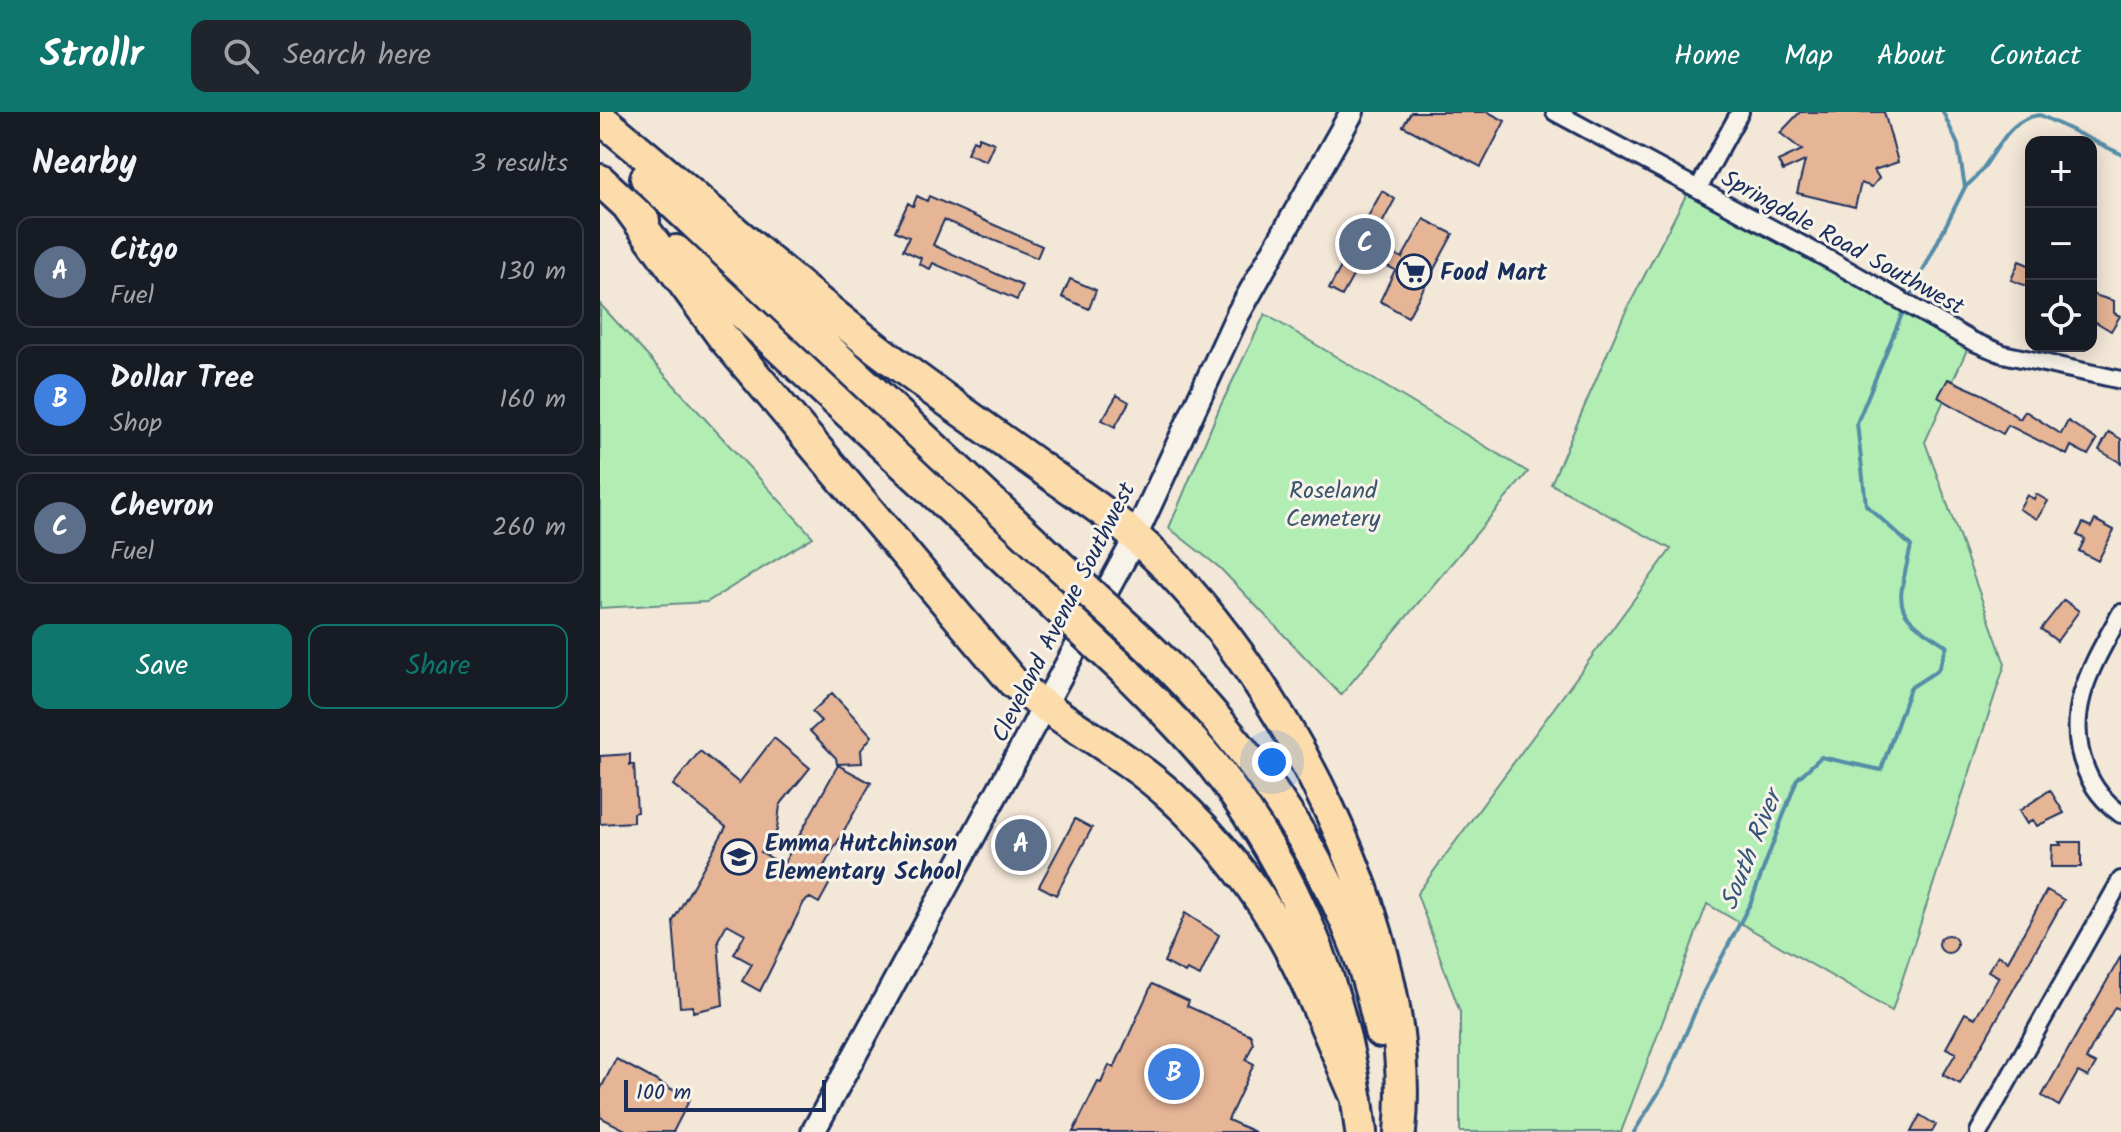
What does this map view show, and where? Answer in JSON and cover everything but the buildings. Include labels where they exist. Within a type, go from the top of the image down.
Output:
[{"type":"highway","points":[[600,118],[875,347],[1135,537],[1187,591],[1249,669],[1297,748],[1342,839],[1381,948],[1396,1014],[1404,1090],[1399,1132]]},
{"type":"highway","points":[[600,135],[1182,678],[1243,750],[1302,838],[1357,955],[1377,1017],[1399,1132]]},
{"type":"highway","points":[[600,180],[1125,671],[1216,769],[1283,870],[1320,951],[1336,999],[1361,1132]]},
{"type":"highway","points":[[629,208],[722,336],[1013,682],[1044,707],[1141,771],[1170,795],[1212,841],[1286,942],[1357,1099]]},
{"type":"main road","name":"Cleveland Avenue Southwest","points":[[813,1132],[1135,537],[1238,314],[1352,112]]},
{"type":"street","name":"Springdale Road Southwest","points":[[1555,112],[1972,341],[2003,354],[2121,380]]},
{"type":"street","points":[[1698,189],[1740,112]]},
{"type":"street","points":[[2121,613],[2090,669],[2078,700],[2076,720],[2079,749],[2089,777],[2100,794],[2121,814]]},
{"type":"street","points":[[1979,1132],[2121,880]]},
{"type":"green space","points":[[1696,176],[1834,257],[1975,332],[1925,442],[2005,664],[1892,1011],[1707,904],[1621,1132],[1460,1132],[1460,1012],[1417,894],[1671,549],[1551,484],[1623,317]]},
{"type":"green space","points":[[600,304],[813,537],[707,602],[600,608]]},
{"type":"green space","name":"Roseland Cemetery","points":[[1265,314],[1528,472],[1341,695],[1220,568],[1169,528],[1219,409]]},
{"type":"waterway","name":"South River","points":[[1908,301],[1965,187],[1958,145],[1943,112]]},
{"type":"waterway","points":[[1965,187],[1984,167],[2007,133],[2027,118],[2040,115],[2121,154]]},
{"type":"waterway","name":"South River","points":[[1634,1132],[1664,1084],[1704,991],[1751,902],[1797,779],[1821,757],[1881,770],[1910,688],[1938,670],[1947,646],[1907,615],[1901,596],[1911,546],[1866,505],[1857,423],[1904,309]]},
{"type":"place","name":"Chevron","points":[[1365,244]]},
{"type":"place","name":"Food Mart","points":[[1414,272]]},
{"type":"place","name":"Citgo","points":[[1021,845]]},
{"type":"place","name":"Emma Hutchinson Elementary School","points":[[739,857]]},
{"type":"place","name":"Dollar Tree","points":[[1174,1074]]}]
